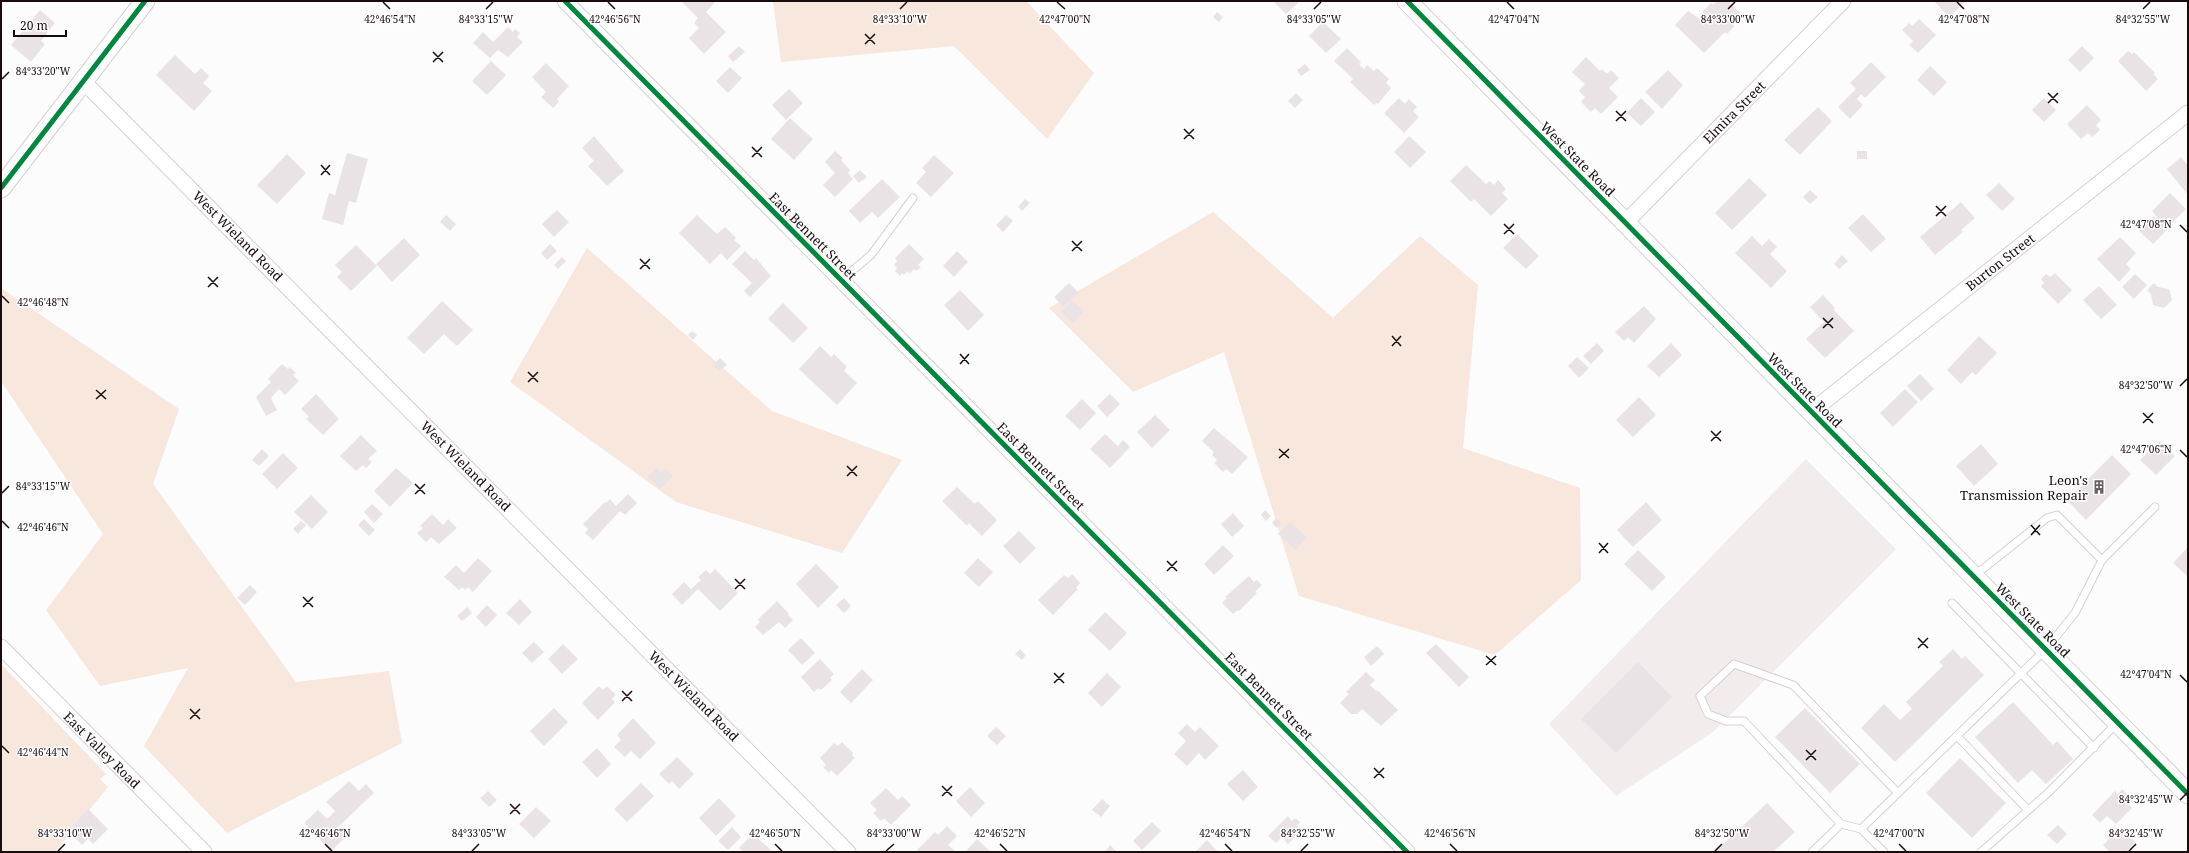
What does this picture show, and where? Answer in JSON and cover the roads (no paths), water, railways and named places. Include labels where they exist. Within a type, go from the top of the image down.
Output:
[{"type":"street","points":[[1,188],[145,1]]},
{"type":"street","name":"East Bennett Street","points":[[565,1],[1407,852]]},
{"type":"street","name":"West State Road","points":[[1407,1],[2188,794]]},
{"type":"street","name":"Elmira Street","points":[[1625,223],[1844,1]]},
{"type":"street","name":"West Wieland Road","points":[[83,81],[848,852]]},
{"type":"street","name":"Burton Street","points":[[1812,411],[2188,114]]},
{"type":"street","name":"East Valley Road","points":[[1,647],[204,852]]},
{"type":"lane","points":[[842,280],[872,255],[913,198]]},
{"type":"lane","points":[[1861,829],[2046,649],[2075,613],[2102,560],[2155,508]]},
{"type":"lane","points":[[1974,577],[2047,518],[2057,515],[2102,560]]},
{"type":"lane","points":[[1952,603],[2094,748]]},
{"type":"lane","points":[[1884,852],[1861,829],[1842,824],[1744,721],[1726,721],[1708,714],[1700,696],[1734,664],[1792,685],[1898,793]]},
{"type":"lane","points":[[1981,852],[2094,748],[2118,723]]},
{"type":"lane","points":[[1957,736],[2028,810]]},
{"type":"lane","points":[[1812,852],[1842,824]]},
{"type":"place","name":"Leon's Transmission Repair","points":[[2099,487]]}]
